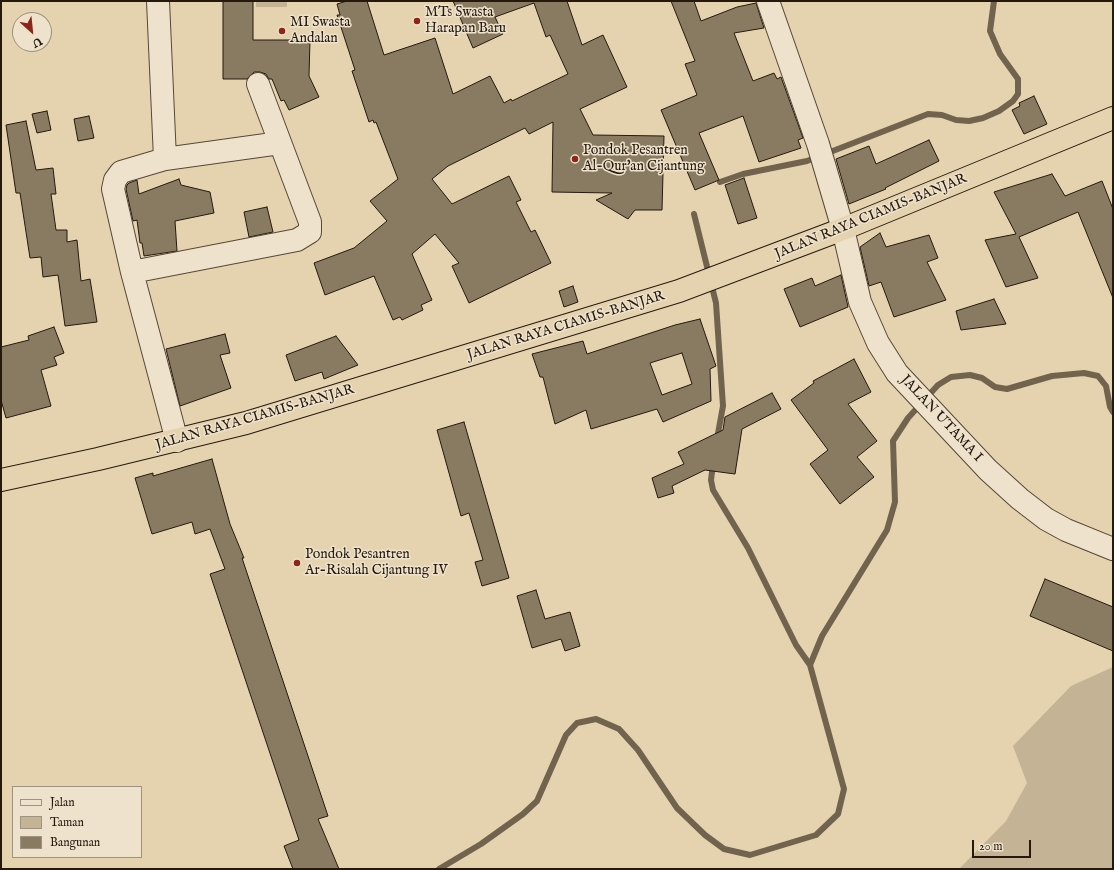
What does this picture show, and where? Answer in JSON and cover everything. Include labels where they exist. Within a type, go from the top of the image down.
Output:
[{"type":"highway","name":"JALAN RAYA CIAMIS-BANJAR","points":[[1,480],[177,441],[246,423],[720,277],[843,230],[1113,118]]},
{"type":"street","points":[[158,1],[165,158]]},
{"type":"street","name":"JALAN UTAMA I","points":[[768,1],[818,144],[843,230],[860,302],[870,327],[886,357],[909,387],[1020,499],[1046,519],[1066,530],[1113,549]]},
{"type":"street","points":[[132,272],[298,240],[308,235],[311,230],[310,222],[258,84]]},
{"type":"street","points":[[177,441],[132,272],[113,189],[114,180],[121,172],[165,158],[280,143]]},
{"type":"green space","points":[[256,1],[287,1],[287,7],[256,7]]},
{"type":"green space","points":[[1113,667],[1113,869],[959,869],[1006,821],[1027,783],[1013,746],[1071,686]]},
{"type":"building","points":[[223,1],[253,1],[253,40],[310,40],[309,76],[319,97],[289,110],[284,100],[281,101],[272,79],[269,79],[266,74],[254,72],[247,79],[223,79]]},
{"type":"building","points":[[347,1],[367,1],[384,55],[435,38],[453,94],[490,76],[504,103],[511,99],[512,101],[568,74],[550,35],[546,37],[534,3],[495,17],[503,34],[473,48],[453,1],[567,1],[582,45],[603,35],[627,87],[580,109],[593,135],[664,136],[662,210],[635,210],[628,219],[596,200],[612,193],[552,192],[553,122],[529,134],[525,128],[448,166],[432,179],[452,204],[509,176],[521,200],[516,202],[531,232],[535,230],[551,263],[469,303],[452,266],[459,263],[435,234],[412,254],[432,300],[421,305],[423,310],[402,320],[400,317],[393,320],[374,276],[325,295],[314,263],[354,248],[387,221],[370,201],[398,179],[376,122],[374,123],[373,120],[369,122],[352,71],[355,70],[337,15],[340,15],[337,4]]},
{"type":"building","points":[[671,1],[694,1],[701,21],[737,7],[756,3],[764,28],[734,33],[753,81],[774,73],[777,79],[781,77],[803,138],[798,140],[801,148],[759,162],[743,116],[699,133],[719,180],[695,190],[661,110],[697,95],[685,64],[695,61]]},
{"type":"building","points":[[1034,96],[1047,124],[1024,134],[1012,110],[1020,106],[1019,103]]},
{"type":"building","points":[[47,111],[51,130],[37,133],[32,114]]},
{"type":"building","points":[[89,116],[94,138],[78,141],[74,119]]},
{"type":"building","points":[[26,121],[36,170],[53,168],[56,194],[51,194],[56,230],[67,230],[67,242],[77,240],[81,281],[90,279],[97,322],[65,326],[58,275],[43,277],[41,257],[30,258],[20,193],[16,193],[6,125]]},
{"type":"building","points":[[929,140],[939,161],[885,188],[886,189],[849,204],[836,159],[869,146],[876,164]]},
{"type":"building","points":[[1052,174],[1065,196],[1102,181],[1113,209],[1113,298],[1078,212],[1019,237],[1038,278],[1006,287],[985,240],[1016,234],[994,192]]},
{"type":"building","points":[[744,178],[757,218],[738,224],[725,185]]},
{"type":"building","points":[[179,179],[181,185],[210,192],[214,213],[175,221],[177,251],[144,256],[142,243],[140,243],[137,220],[133,221],[126,189],[127,185],[137,180],[139,194]]},
{"type":"building","points":[[267,207],[273,232],[249,237],[244,212]]},
{"type":"building","points":[[880,233],[886,247],[929,235],[938,258],[927,262],[946,300],[894,317],[881,282],[869,286],[860,247]]},
{"type":"building","points":[[841,275],[848,307],[800,327],[784,289],[812,278],[815,286]]},
{"type":"building","points":[[573,286],[578,302],[564,307],[559,291]]},
{"type":"building","points":[[994,299],[1006,324],[961,330],[956,311]]},
{"type":"building","points":[[700,319],[716,366],[710,369],[711,401],[663,422],[657,409],[591,429],[586,410],[555,424],[543,377],[540,377],[532,354],[583,341],[587,354],[675,325]],"holes":[[[682,353],[692,384],[662,395],[650,363]]]},
{"type":"building","points":[[54,327],[64,353],[54,357],[57,365],[41,370],[51,406],[6,418],[1,400],[1,347],[29,340],[28,336]]},
{"type":"building","points":[[225,334],[230,353],[220,355],[231,388],[180,406],[166,349]]},
{"type":"building","points":[[336,336],[358,365],[324,379],[322,372],[295,381],[286,355]]},
{"type":"building","points":[[854,359],[871,392],[848,404],[877,441],[857,457],[874,477],[840,504],[810,464],[828,450],[791,400],[814,383],[813,381]]},
{"type":"building","points":[[772,393],[781,409],[742,429],[735,474],[705,470],[672,486],[674,493],[658,498],[652,478],[684,464],[678,452],[723,430],[725,417]]},
{"type":"building","points":[[464,422],[509,578],[482,586],[475,562],[483,560],[469,513],[461,516],[437,430]]},
{"type":"building","points":[[212,459],[230,524],[244,558],[242,558],[328,816],[318,819],[339,869],[293,869],[284,846],[299,840],[210,574],[225,569],[210,529],[195,534],[192,522],[152,534],[135,478],[153,473],[153,476]]},
{"type":"building","points":[[1045,579],[1113,607],[1113,651],[1030,616]]},
{"type":"building","points":[[536,590],[545,619],[570,612],[580,646],[565,651],[561,639],[532,648],[517,596]]},
{"type":"waterway","points":[[720,182],[743,174],[807,161],[928,114],[942,115],[956,120],[969,121],[983,118],[999,111],[1013,101],[1018,94],[1018,79],[1000,54],[990,31],[994,1]]},
{"type":"waterway","points":[[694,214],[716,303],[723,406],[717,439]]},
{"type":"waterway","points":[[439,869],[481,844],[523,814],[537,801],[566,735],[577,723],[596,719],[619,729],[638,750],[677,808],[705,835],[724,849],[750,855],[816,835],[838,814],[844,789],[810,665],[822,636],[887,530],[895,502],[893,441],[908,418],[938,385],[951,377],[970,375],[982,378],[995,387],[1007,389],[1052,376],[1084,373],[1098,376],[1106,386],[1110,407],[1113,412]]},
{"type":"waterway","points":[[713,464],[711,480],[713,490],[748,548],[796,645],[810,665]]},
{"type":"place","name":"MTs Swasta Harapan Baru","points":[[417,21]]},
{"type":"place","name":"MI Swasta Andalan","points":[[282,31]]},
{"type":"place","name":"Pondok Pesantren Al-Qur'an Cijantung","points":[[575,159]]},
{"type":"place","name":"Pondok Pesantren Ar-Risalah Cijantung IV","points":[[297,563]]}]
